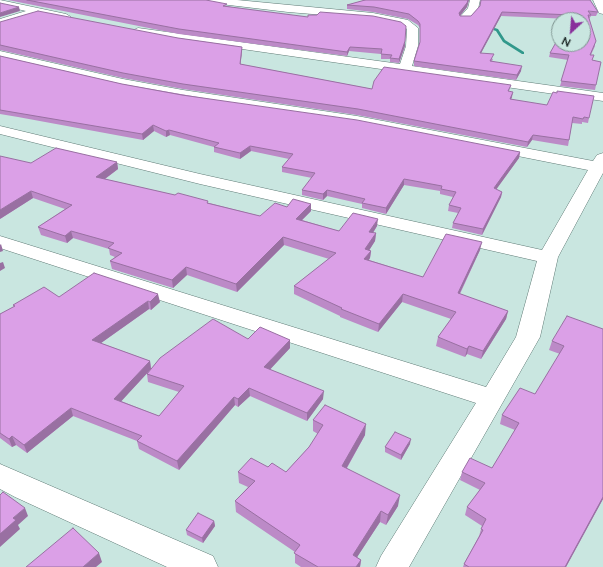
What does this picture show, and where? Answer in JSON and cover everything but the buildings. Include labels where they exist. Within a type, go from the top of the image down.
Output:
[{"type":"street","points":[[212,0],[282,9],[367,16],[404,22],[413,28],[412,46],[405,69]]},
{"type":"street","points":[[465,17],[473,9],[474,0]]},
{"type":"street","points":[[0,2],[76,19]]},
{"type":"street","points":[[0,22],[37,10]]},
{"type":"street","points":[[128,29],[179,38],[603,97]]},
{"type":"street","points":[[0,55],[168,91],[358,120],[601,162],[548,257],[528,337],[392,567]]},
{"type":"street","points":[[0,130],[200,179],[548,257]]},
{"type":"street","points":[[0,242],[491,398]]},
{"type":"street","points":[[0,476],[202,567]]},
{"type":"waterway","points":[[485,26],[497,30],[504,41],[523,53]]}]
